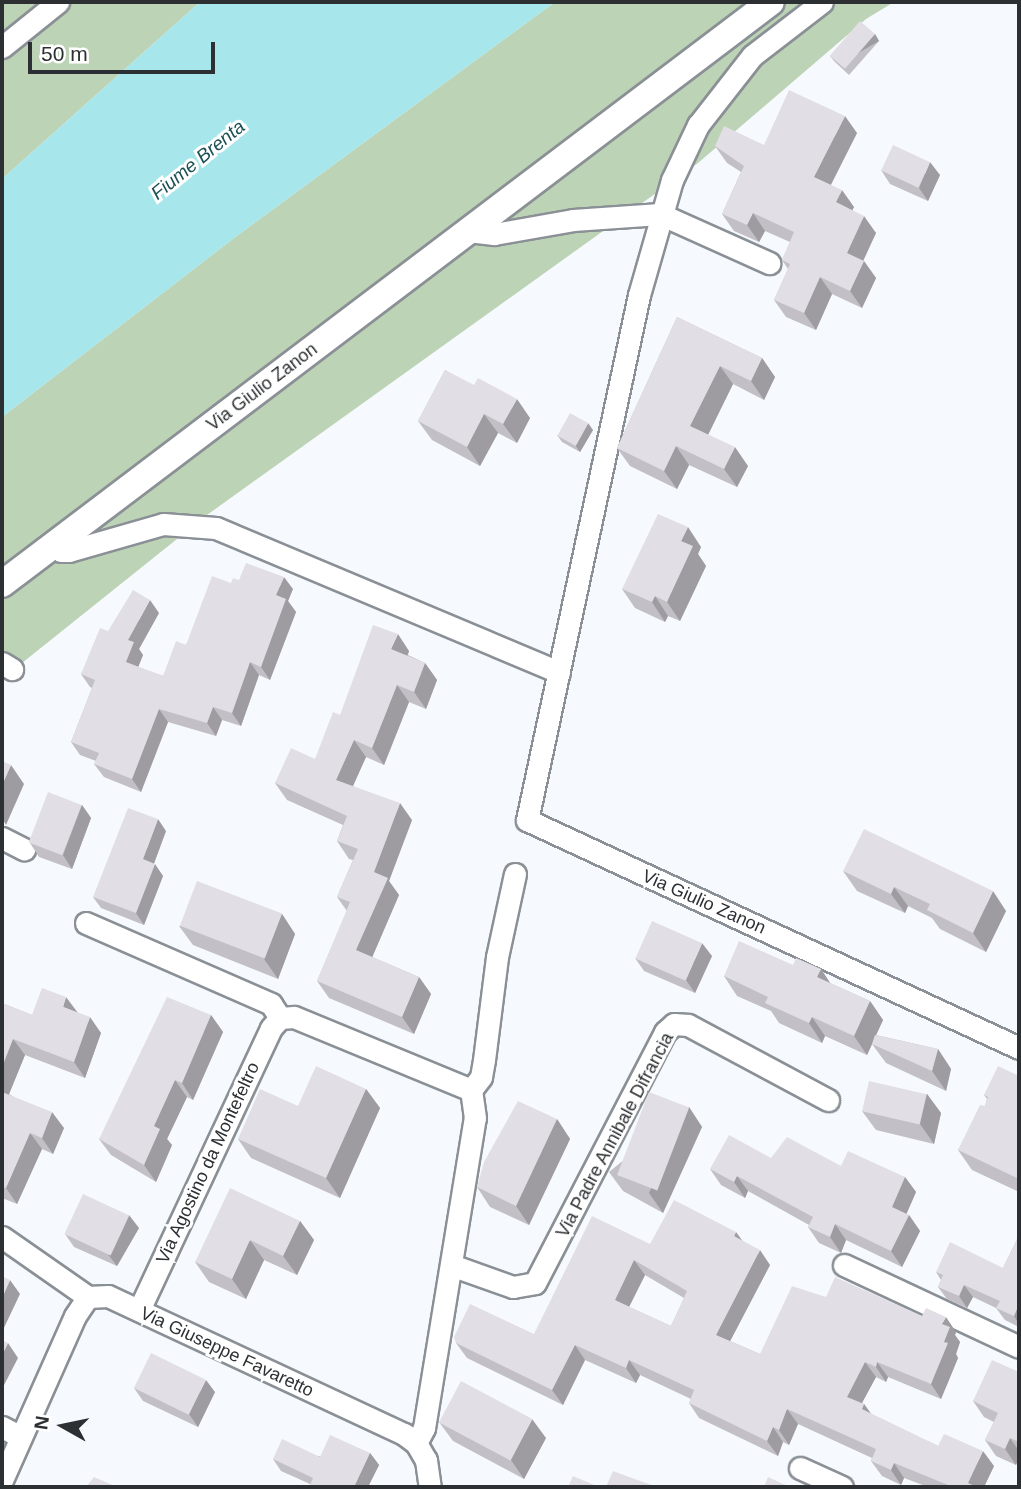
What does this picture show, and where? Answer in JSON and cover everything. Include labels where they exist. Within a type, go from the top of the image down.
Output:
[{"type":"street","points":[[2,47],[58,2]]},
{"type":"street","name":"Via Giulio Zanon","points":[[2,584],[771,2]]},
{"type":"street","name":"Via Giulio Zanon","points":[[822,2],[774,35],[719,97],[687,144],[660,214],[527,820],[1019,1048]]},
{"type":"street","points":[[468,231],[494,234],[583,219],[660,214],[769,263]]},
{"type":"street","points":[[55,544],[61,551],[69,551],[163,524],[216,528],[559,672]]},
{"type":"street","points":[[2,838],[24,849]]},
{"type":"street","points":[[430,1487],[426,1460],[416,1443],[424,1428],[475,1118],[471,1090],[481,1077],[496,957],[515,874]]},
{"type":"street","points":[[86,923],[271,1004],[280,1018],[294,1017],[471,1090]]},
{"type":"street","name":"Via Agostino da Montefeltro","points":[[139,1310],[271,1028],[280,1018]]},
{"type":"street","name":"Via Padre Annibale Difrancia","points":[[451,1265],[513,1287],[534,1283],[665,1031],[674,1024],[688,1025],[828,1100]]},
{"type":"street","name":"Via Giuseppe Favaretto","points":[[2,1237],[88,1297],[108,1296],[416,1443]]},
{"type":"street","points":[[844,1265],[1019,1347]]},
{"type":"street","points":[[2,1480],[11,1432],[88,1297]]},
{"type":"street","points":[[800,1468],[842,1487]]},
{"type":"green space","points":[[2,2],[200,2],[2,179]]},
{"type":"green space","points":[[555,2],[894,2],[866,19],[698,163],[207,515],[2,679],[2,417],[234,238]]},
{"type":"water","name":"Fiume Brenta","points":[[200,2],[555,2],[234,238],[2,417],[2,179]]},
{"type":"building","points":[[860,21],[875,34],[845,69],[830,56]]},
{"type":"building","points":[[789,90],[845,116],[814,177],[842,190],[836,202],[864,216],[847,253],[864,261],[850,291],[820,277],[804,313],[774,300],[790,264],[782,260],[794,232],[753,213],[747,225],[722,214],[744,166],[715,146],[724,126],[764,145]]},
{"type":"building","points":[[893,145],[930,162],[918,188],[881,170]]},
{"type":"building","points":[[677,317],[762,358],[751,381],[720,366],[690,426],[735,447],[724,469],[676,446],[664,471],[617,448]]},
{"type":"building","points":[[445,370],[474,385],[478,378],[517,399],[503,424],[484,414],[467,447],[418,421]]},
{"type":"building","points":[[570,413],[588,423],[576,446],[557,436]]},
{"type":"building","points":[[658,514],[688,527],[681,541],[693,546],[667,602],[655,596],[652,602],[622,589]]},
{"type":"building","points":[[246,563],[284,577],[276,595],[286,599],[261,667],[250,662],[232,713],[213,707],[207,723],[159,709],[132,779],[94,764],[99,753],[71,742],[95,680],[81,674],[100,628],[108,631],[133,590],[150,600],[128,640],[134,642],[126,662],[163,676],[176,641],[186,645],[212,576],[231,583],[233,578],[239,580]]},
{"type":"building","points":[[373,625],[398,634],[391,649],[425,663],[414,692],[397,685],[372,748],[354,740],[336,780],[400,803],[374,872],[388,878],[356,950],[419,977],[402,1017],[317,981],[350,902],[337,897],[358,849],[337,841],[347,816],[275,783],[291,748],[315,759],[333,712],[340,715]]},
{"type":"building","points":[[2,761],[11,765],[2,785]]},
{"type":"building","points":[[48,792],[82,805],[62,855],[29,842]]},
{"type":"building","points":[[128,808],[158,819],[143,859],[155,864],[136,913],[93,897]]},
{"type":"building","points":[[864,829],[993,891],[973,933],[927,910],[930,904],[894,887],[891,894],[843,871]]},
{"type":"building","points":[[197,881],[282,914],[265,958],[180,926]]},
{"type":"building","points":[[652,921],[702,943],[686,981],[635,958]]},
{"type":"building","points":[[739,941],[793,965],[796,958],[821,969],[817,977],[870,1001],[854,1036],[812,1017],[809,1023],[765,1003],[768,997],[724,976]]},
{"type":"building","points":[[42,988],[66,997],[63,1007],[90,1017],[74,1062],[13,1039],[2,1067],[2,1003],[32,1015]]},
{"type":"building","points":[[167,997],[211,1015],[182,1083],[175,1080],[154,1126],[160,1129],[144,1165],[99,1139]]},
{"type":"building","points":[[875,1035],[938,1049],[932,1071],[872,1044]]},
{"type":"building","points":[[316,1066],[366,1089],[326,1178],[238,1139],[260,1089],[298,1106]]},
{"type":"building","points":[[998,1066],[1019,1076],[1019,1179],[958,1150],[980,1105],[985,1106],[988,1097],[984,1095]]},
{"type":"building","points":[[869,1081],[926,1094],[920,1124],[862,1111]]},
{"type":"building","points":[[2,1092],[52,1112],[42,1138],[30,1133],[6,1188],[2,1187]]},
{"type":"building","points":[[649,1092],[689,1107],[657,1190],[617,1175]]},
{"type":"building","points":[[518,1101],[557,1119],[516,1206],[477,1187],[484,1162]]},
{"type":"building","points":[[729,1135],[771,1158],[787,1137],[841,1166],[848,1151],[905,1177],[892,1207],[909,1215],[891,1251],[835,1224],[830,1237],[808,1227],[813,1217],[737,1176],[734,1182],[710,1169]]},
{"type":"building","points":[[230,1188],[300,1221],[283,1256],[250,1240],[232,1279],[195,1262]]},
{"type":"building","points":[[83,1194],[129,1216],[111,1255],[64,1234]]},
{"type":"building","points":[[674,1200],[736,1232],[734,1236],[760,1250],[716,1335],[760,1354],[792,1286],[826,1297],[835,1277],[922,1316],[926,1308],[946,1317],[942,1324],[950,1327],[944,1342],[948,1343],[931,1384],[877,1362],[876,1367],[865,1362],[847,1397],[864,1404],[862,1409],[938,1446],[944,1434],[983,1451],[968,1483],[977,1487],[947,1487],[948,1485],[894,1463],[891,1470],[871,1461],[876,1449],[787,1409],[779,1430],[773,1427],[767,1441],[689,1403],[694,1390],[629,1360],[626,1368],[575,1345],[552,1390],[456,1343],[454,1337],[470,1304],[534,1334],[592,1216],[650,1244]],"holes":[[[634,1260],[687,1291],[671,1326],[615,1300]]]},
{"type":"building","points":[[1019,1235],[1019,1304],[1014,1316],[996,1308],[1000,1301],[964,1285],[959,1296],[938,1287],[943,1275],[936,1272],[950,1242],[1003,1268]]},
{"type":"building","points":[[2,1276],[10,1280],[2,1298]]},
{"type":"building","points":[[2,1340],[8,1343],[2,1355]]},
{"type":"building","points":[[151,1353],[206,1380],[189,1415],[134,1388]]},
{"type":"building","points":[[992,1360],[1019,1372],[1019,1442],[1010,1438],[1005,1449],[985,1440],[998,1413],[973,1401]]},
{"type":"building","points":[[461,1381],[533,1419],[510,1461],[439,1422]]},
{"type":"building","points":[[330,1435],[370,1453],[354,1487],[309,1487],[313,1478],[273,1459],[282,1439],[320,1457]]},
{"type":"building","points":[[613,1471],[654,1486],[606,1487]]},
{"type":"building","points":[[573,1476],[599,1487],[568,1487]]},
{"type":"building","points":[[94,1477],[117,1487],[86,1487]]},
{"type":"building","points":[[768,1477],[790,1487],[764,1487]]}]
